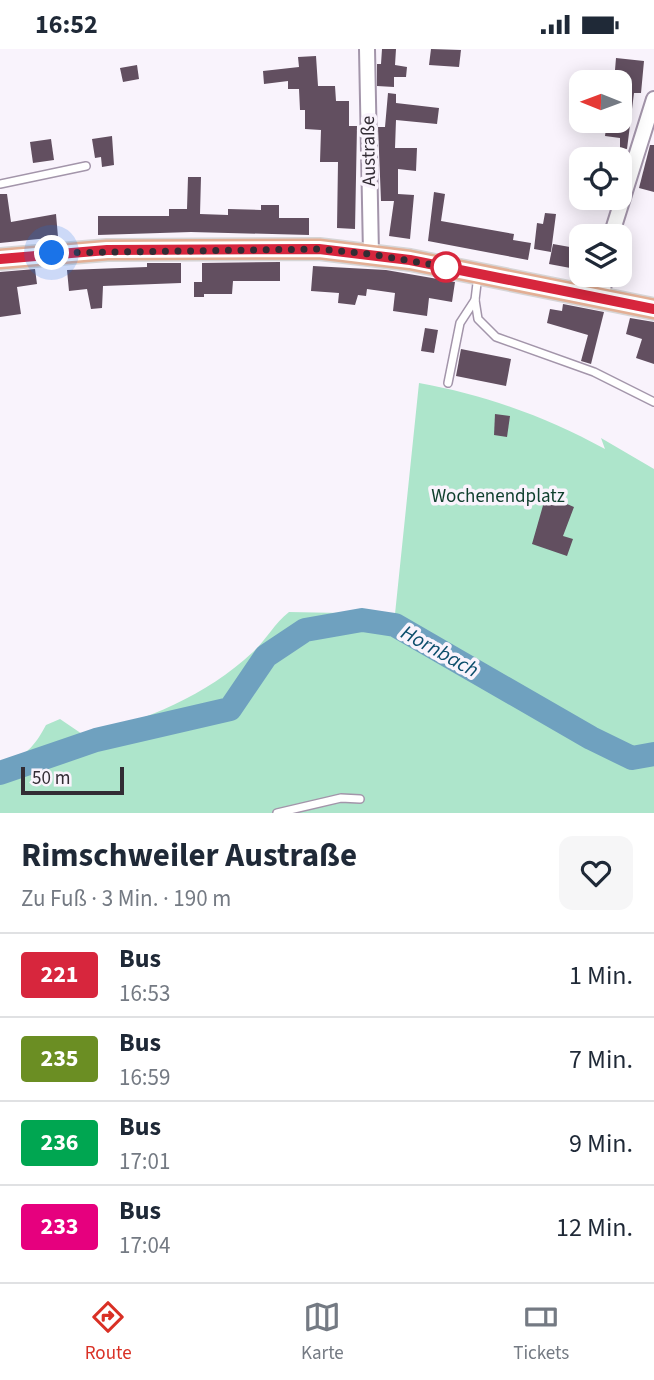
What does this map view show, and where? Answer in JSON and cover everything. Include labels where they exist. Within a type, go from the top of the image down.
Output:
[{"type":"main road","points":[[0,259],[70,251],[143,249],[285,248],[370,254],[654,309]]},
{"type":"street","name":"Austraße","points":[[368,49],[370,254]]},
{"type":"street","points":[[615,224],[654,99]]},
{"type":"street","points":[[602,298],[603,287]]},
{"type":"lane","points":[[0,184],[86,166]]},
{"type":"lane","points":[[479,274],[475,300],[478,319],[496,337],[594,372],[654,402]]},
{"type":"lane","points":[[448,383],[460,323],[475,300]]},
{"type":"lane","points":[[277,813],[341,798],[360,799]]},
{"type":"green space","name":"Wochenendplatz","points":[[419,383],[468,394],[515,409],[605,449],[601,438],[654,469],[654,813],[0,813],[0,763],[16,758],[28,750],[46,725],[60,719],[85,736],[174,705],[235,668],[289,612],[395,614]]},
{"type":"building","points":[[382,49],[396,49],[395,65],[407,67],[406,77],[394,77],[394,87],[377,86],[377,64],[381,64]]},
{"type":"building","points":[[431,49],[461,50],[459,67],[429,65]]},
{"type":"building","points":[[316,56],[318,86],[335,86],[336,101],[349,101],[349,126],[357,126],[355,229],[337,228],[338,162],[320,162],[321,130],[305,129],[305,110],[300,110],[299,89],[288,89],[288,81],[264,84],[263,71],[299,67],[298,57]]},
{"type":"building","points":[[616,58],[644,61],[641,93],[634,93],[632,109],[632,70],[615,70]]},
{"type":"building","points":[[137,65],[139,79],[123,82],[120,68]]},
{"type":"building","points":[[388,93],[396,94],[396,103],[439,108],[437,124],[396,120],[395,148],[417,148],[416,171],[398,169],[398,194],[414,195],[410,239],[389,236],[394,201],[381,201],[378,127],[385,127]]},
{"type":"building","points":[[605,133],[629,133],[627,147],[620,147],[620,138],[605,136]]},
{"type":"building","points":[[112,136],[114,165],[102,167],[101,157],[95,158],[92,139]]},
{"type":"building","points":[[51,139],[54,160],[33,163],[30,142]]},
{"type":"building","points":[[650,145],[654,145],[654,192],[639,188]]},
{"type":"building","points":[[188,177],[201,177],[200,214],[228,215],[228,209],[261,210],[261,205],[279,205],[279,218],[309,218],[309,235],[191,232],[98,235],[98,216],[169,216],[169,209],[187,209]]},
{"type":"building","points":[[434,192],[445,194],[441,221],[514,234],[513,240],[531,243],[528,260],[428,241]]},
{"type":"building","points":[[0,194],[7,194],[11,222],[56,214],[58,237],[0,243]]},
{"type":"building","points":[[545,213],[556,214],[551,252],[534,249],[537,223],[543,224]]},
{"type":"building","points":[[553,244],[569,247],[569,268],[549,264]]},
{"type":"building","points":[[280,262],[280,281],[233,281],[232,294],[204,294],[204,297],[194,297],[194,282],[202,282],[202,263]]},
{"type":"building","points":[[147,263],[181,263],[181,283],[103,286],[102,308],[91,309],[87,289],[69,291],[67,270],[147,267]]},
{"type":"building","points":[[313,266],[386,270],[455,282],[452,302],[429,298],[427,316],[393,311],[395,293],[367,289],[366,296],[358,295],[355,305],[338,303],[339,293],[311,291]]},
{"type":"building","points":[[35,269],[37,284],[17,287],[21,314],[0,317],[0,272]]},
{"type":"building","points":[[563,304],[604,312],[591,364],[581,361],[588,335],[547,323],[550,309],[562,311]]},
{"type":"building","points":[[630,318],[654,322],[654,364],[636,358],[642,339],[626,334]]},
{"type":"building","points":[[425,328],[438,330],[434,353],[421,351]]},
{"type":"building","points":[[461,349],[511,359],[506,386],[456,376]]},
{"type":"building","points":[[495,414],[510,416],[507,437],[494,435]]},
{"type":"building","points":[[546,495],[574,507],[563,536],[573,539],[567,556],[532,544]]},
{"type":"waterway","name":"Hornbach","points":[[0,773],[96,740],[230,709],[266,656],[305,630],[362,620],[395,625],[591,738],[632,758],[654,754]]},
{"type":"bus line","name":"221","points":[[0,259],[70,251],[319,249],[410,260],[654,309]]},
{"type":"route","points":[[52,253],[125,249],[319,249],[370,254],[446,267]]}]
